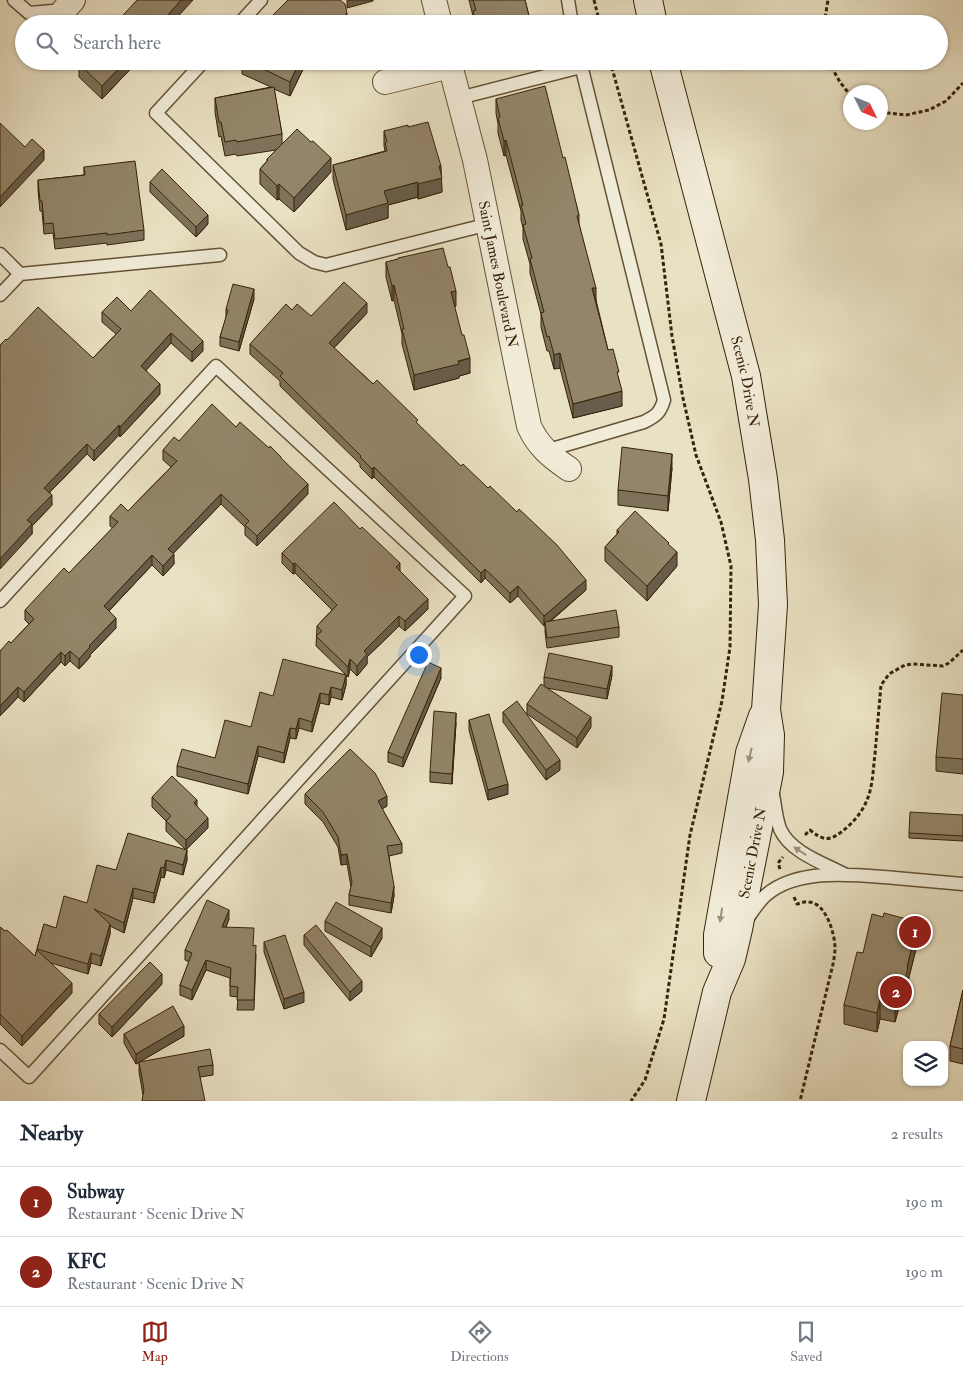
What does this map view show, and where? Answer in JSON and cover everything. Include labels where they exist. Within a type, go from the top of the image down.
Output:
[{"type":"main road","points":[[648,0],[651,15]]},
{"type":"main road","name":"Scenic Drive N","points":[[665,70],[746,376],[763,479],[770,540],[773,605],[766,710],[770,735],[769,772],[731,959],[717,992],[691,1101]]},
{"type":"main road","name":"Scenic Drive N","points":[[717,992],[718,935],[724,895],[750,753],[766,710]]},
{"type":"street","points":[[434,0],[438,15]]},
{"type":"street","name":"Saint James Boulevard N","points":[[385,82],[428,70]]},
{"type":"street","name":"Saint James Boulevard N","points":[[451,70],[475,160],[529,426],[534,439],[545,451],[569,469]]},
{"type":"lane","points":[[14,0],[29,13],[68,5]]},
{"type":"lane","points":[[247,15],[260,0]]},
{"type":"lane","points":[[568,0],[570,15]]},
{"type":"lane","points":[[196,70],[156,113],[299,253],[314,262],[326,265],[489,224]]},
{"type":"lane","points":[[459,98],[559,70]]},
{"type":"lane","points":[[545,451],[644,422],[654,417],[661,410],[664,400],[582,70]]},
{"type":"lane","points":[[0,254],[20,274]]},
{"type":"lane","points":[[0,295],[20,274],[220,255]]},
{"type":"lane","points":[[0,601],[216,366],[465,596],[29,1077],[0,1050]]},
{"type":"lane","points":[[769,772],[776,815],[780,830],[784,836],[799,851],[844,874]]},
{"type":"lane","points":[[738,929],[759,902],[774,889],[806,878],[844,874],[963,884]]},
{"type":"path","points":[[594,0],[598,15]]},
{"type":"path","points":[[826,15],[828,0]]},
{"type":"path","points":[[613,70],[661,244],[672,336],[696,455],[721,522],[731,566],[730,647],[722,701],[690,835],[664,1019],[645,1080],[631,1101]]},
{"type":"path","points":[[833,70],[843,86]]},
{"type":"path","points":[[888,113],[906,115],[929,110],[946,100],[963,83]]},
{"type":"path","points":[[802,838],[810,830],[819,837],[829,839],[836,836],[852,822],[864,807],[870,789],[881,685],[885,677],[905,665],[943,666],[963,650]]},
{"type":"path","points":[[781,872],[778,863],[783,857]]},
{"type":"path","points":[[793,896],[797,904],[810,902],[820,908],[831,925],[835,948],[833,964],[800,1101]]},
{"type":"building","points":[[137,0],[181,0],[168,15],[123,15]]},
{"type":"building","points":[[288,0],[340,0],[345,4],[347,13],[345,15],[273,15]]},
{"type":"building","points":[[473,0],[525,0],[529,15],[474,15],[473,11],[476,10]]},
{"type":"building","points":[[85,70],[117,70],[102,86]]},
{"type":"building","points":[[265,70],[296,70],[290,82]]},
{"type":"building","points":[[545,86],[563,158],[565,157],[579,215],[577,216],[596,288],[592,288],[608,350],[613,349],[622,391],[573,404],[560,353],[554,355],[549,336],[547,337],[541,313],[544,312],[523,225],[526,224],[521,205],[523,205],[506,140],[504,141],[498,118],[500,117],[496,99]]},
{"type":"building","points":[[274,87],[282,134],[237,142],[236,140],[225,142],[215,98]]},
{"type":"building","points":[[428,122],[441,166],[439,166],[442,178],[384,191],[388,203],[346,215],[333,165],[387,151],[384,131]]},
{"type":"building","points":[[0,123],[25,147],[32,139],[44,150],[0,197]]},
{"type":"building","points":[[297,129],[331,158],[294,198],[279,184],[277,186],[260,169],[267,159]]},
{"type":"building","points":[[135,161],[144,230],[55,239],[53,223],[44,224],[38,180],[85,175],[84,167]]},
{"type":"building","points":[[162,169],[208,215],[196,227],[150,182]]},
{"type":"building","points":[[443,248],[456,291],[451,292],[470,358],[458,361],[459,364],[414,375],[402,329],[404,329],[394,285],[392,286],[386,262]]},
{"type":"building","points":[[344,282],[367,303],[329,343],[373,384],[377,380],[461,466],[463,464],[488,488],[490,486],[517,512],[519,509],[557,545],[586,580],[544,616],[518,586],[510,593],[485,569],[481,573],[374,467],[372,469],[280,376],[283,373],[250,344],[286,304],[292,310],[297,304],[311,316]]},
{"type":"building","points":[[233,284],[254,289],[239,342],[220,337]]},
{"type":"building","points":[[150,290],[203,341],[192,352],[171,333],[141,366],[160,384],[120,427],[119,425],[94,451],[87,444],[44,488],[52,495],[27,520],[32,524],[0,559],[0,345],[38,307],[93,358],[121,329],[102,312],[117,297],[131,311]]},
{"type":"building","points":[[212,404],[236,427],[240,422],[269,448],[270,446],[308,484],[257,536],[245,525],[249,521],[221,494],[168,549],[174,554],[163,566],[152,555],[104,606],[116,618],[79,659],[70,651],[65,656],[61,652],[24,692],[18,687],[0,706],[0,651],[9,641],[11,643],[34,619],[25,610],[64,568],[69,573],[118,522],[110,516],[121,504],[128,511],[177,461],[163,450],[174,437],[179,441]]},
{"type":"building","points":[[622,447],[672,454],[668,496],[618,490]]},
{"type":"building","points":[[334,502],[360,529],[362,527],[400,563],[396,567],[428,599],[405,621],[399,616],[364,651],[367,654],[357,666],[350,659],[348,667],[316,636],[322,631],[317,626],[337,605],[295,563],[293,564],[282,553]]},
{"type":"building","points":[[635,511],[677,552],[647,586],[605,547],[619,532],[617,530]]},
{"type":"building","points":[[616,610],[619,627],[547,638],[545,622]]},
{"type":"building","points":[[549,653],[612,666],[607,689],[544,677]]},
{"type":"building","points":[[283,659],[346,675],[342,690],[331,687],[329,695],[320,693],[312,722],[299,718],[296,729],[290,728],[284,753],[258,746],[248,784],[177,766],[182,749],[215,758],[225,720],[251,727],[260,692],[273,696]]},
{"type":"building","points":[[428,662],[441,668],[403,758],[388,752]]},
{"type":"building","points":[[541,684],[591,717],[577,738],[527,704]]},
{"type":"building","points":[[942,693],[963,695],[963,759],[936,757]]},
{"type":"building","points":[[517,701],[560,760],[546,770],[503,712]]},
{"type":"building","points":[[434,711],[456,713],[452,774],[430,772]]},
{"type":"building","points":[[489,714],[508,784],[488,790],[469,720]]},
{"type":"building","points":[[350,749],[375,773],[387,796],[378,801],[402,844],[387,846],[394,886],[391,903],[349,895],[352,882],[347,854],[341,855],[338,837],[323,812],[305,794]]},
{"type":"building","points":[[172,776],[197,800],[194,803],[208,818],[186,840],[166,821],[171,816],[152,797]]},
{"type":"building","points":[[910,812],[963,815],[963,836],[909,833]]},
{"type":"building","points":[[128,833],[187,850],[183,865],[166,860],[164,868],[161,867],[154,893],[133,888],[124,923],[94,909],[110,924],[101,956],[91,953],[88,964],[37,949],[44,924],[56,928],[64,896],[87,903],[97,865],[116,870]]},
{"type":"building","points":[[207,900],[229,910],[222,927],[254,928],[253,946],[256,945],[254,1000],[237,1000],[238,987],[230,986],[231,968],[206,960],[192,990],[180,985],[192,953],[185,950]]},
{"type":"building","points":[[336,902],[382,928],[371,947],[325,921]]},
{"type":"building","points":[[884,913],[918,922],[903,989],[899,988],[895,1003],[880,1000],[877,1013],[844,1005],[857,952],[863,953],[872,914],[883,917]]},
{"type":"building","points":[[316,925],[362,981],[350,992],[304,935]]},
{"type":"building","points":[[0,927],[5,931],[7,930],[35,956],[37,950],[72,983],[22,1036],[0,1014]]},
{"type":"building","points":[[285,935],[304,992],[284,999],[264,942]]},
{"type":"building","points":[[150,962],[162,974],[112,1027],[99,1014]]},
{"type":"building","points":[[963,990],[963,1049],[950,1046]]},
{"type":"building","points":[[173,1006],[184,1026],[136,1054],[124,1034]]},
{"type":"building","points":[[210,1049],[213,1065],[198,1067],[205,1101],[142,1101],[144,1089],[139,1062]]},
{"type":"place","name":"Subway","points":[[915,932]]},
{"type":"place","name":"KFC","points":[[896,992]]}]
